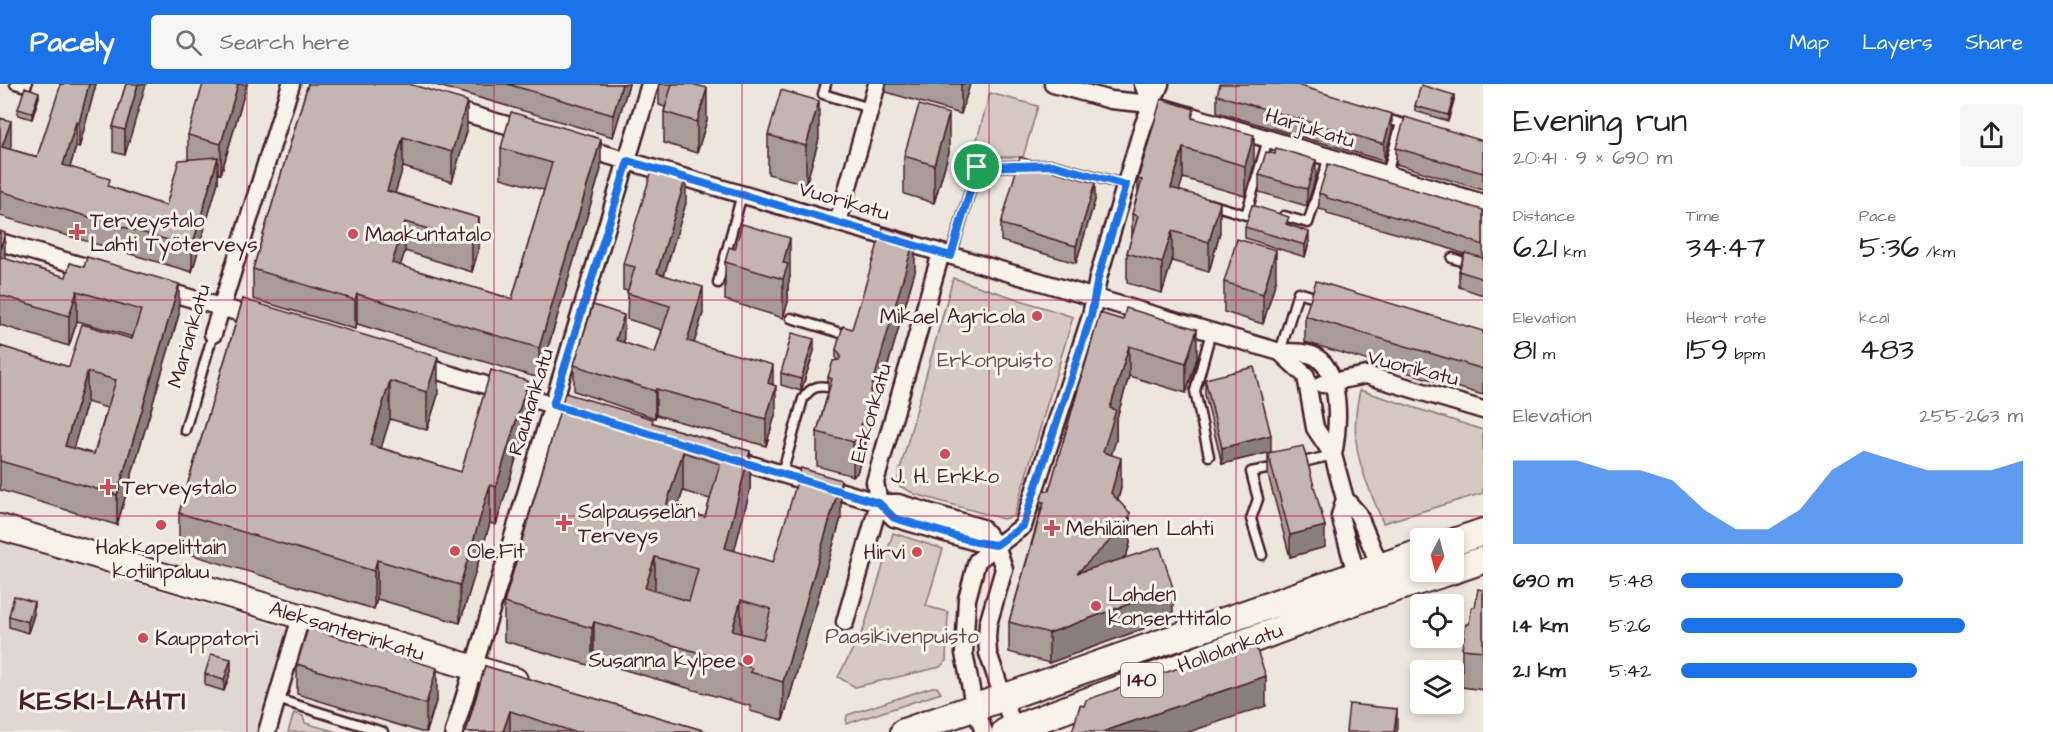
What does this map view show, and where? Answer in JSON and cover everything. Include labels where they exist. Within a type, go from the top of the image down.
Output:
[{"type":"main road","name":"Aleksanterinkatu","points":[[0,527],[535,686]]},
{"type":"main road","points":[[1464,539],[1483,532]]},
{"type":"main road","name":"Hollolankatu","points":[[1002,696],[1410,556]]},
{"type":"main road","points":[[1464,567],[1483,560]]},
{"type":"main road","name":"Hollolankatu","points":[[1011,731],[1364,598],[1416,582]]},
{"type":"main road","name":"140","points":[[904,732],[1002,696]]},
{"type":"street","name":"Mariankatu","points":[[213,334],[291,84]]},
{"type":"street","name":"Rauhankatu","points":[[454,732],[650,84]]},
{"type":"street","points":[[838,222],[877,84]]},
{"type":"street","name":"Harjukatu","points":[[1053,84],[1104,99],[1151,104],[1483,203]]},
{"type":"street","points":[[1143,84],[1151,104]]},
{"type":"street","points":[[984,732],[963,709],[967,599],[977,561],[1023,526],[1091,316],[1094,297],[1126,185],[1151,104],[1160,84]]},
{"type":"street","points":[[424,101],[538,134]]},
{"type":"street","name":"Vuorikatu","points":[[561,141],[838,222],[880,240],[946,254],[1280,352],[1308,353],[1317,358],[1331,381]]},
{"type":"street","points":[[0,242],[120,277]]},
{"type":"street","name":"Erkonkatu","points":[[845,622],[879,503],[875,482],[946,254]]},
{"type":"street","points":[[141,284],[275,323]]},
{"type":"street","points":[[1280,352],[1306,376],[1310,388],[1315,428],[1333,454],[1345,499],[1358,514],[1390,590]]},
{"type":"street","points":[[407,362],[594,417]]},
{"type":"street","name":"Vuorikatu","points":[[1310,388],[1331,381],[1366,375],[1483,410]]},
{"type":"street","points":[[1331,381],[1336,398],[1338,428],[1333,454]]},
{"type":"street","points":[[715,454],[879,503],[894,518],[976,542],[996,545]]},
{"type":"street","points":[[1345,499],[1340,516],[1364,598]]},
{"type":"street","points":[[996,545],[1004,569],[988,624],[988,653],[1011,731]]},
{"type":"street","points":[[267,732],[301,617]]},
{"type":"lane","points":[[15,84],[26,87],[27,84]]},
{"type":"lane","points":[[826,84],[823,94],[870,108]]},
{"type":"lane","points":[[1387,174],[1401,123],[1390,120]]},
{"type":"lane","points":[[1200,202],[1246,215],[1268,139]]},
{"type":"lane","points":[[1284,216],[1308,223],[1329,157]]},
{"type":"lane","points":[[946,254],[977,167],[1053,165],[1126,185]]},
{"type":"lane","points":[[718,283],[742,194]]},
{"type":"lane","points":[[1452,258],[1483,268]]},
{"type":"lane","points":[[1280,352],[1298,292],[1330,302]]},
{"type":"lane","points":[[791,318],[851,336],[854,326]]},
{"type":"lane","points":[[1209,456],[1195,391],[1211,332]]},
{"type":"lane","name":"Mariankatu","points":[[185,430],[213,334]]},
{"type":"lane","points":[[782,474],[803,399],[809,390],[817,386],[835,389]]},
{"type":"lane","points":[[1262,555],[1251,519],[1258,499],[1251,472],[1333,454]]},
{"type":"lane","points":[[277,699],[383,732]]},
{"type":"shaded area","name":"Kauppatori","points":[[0,542],[286,629],[286,643],[260,732],[0,732]]},
{"type":"green space","points":[[990,93],[1038,106],[1023,157],[972,157]]},
{"type":"green space","name":"Erkonpuisto","points":[[953,278],[1073,317],[1014,516],[1003,519],[915,494],[896,484]]},
{"type":"green space","points":[[1360,390],[1483,430],[1483,493],[1383,523],[1364,473],[1356,443],[1356,410]]},
{"type":"green space","name":"Paasikivenpuisto","points":[[893,533],[943,549],[926,606],[948,612],[946,661],[940,667],[855,687],[838,677],[864,628]]},
{"type":"green space","points":[[937,687],[941,693],[846,724],[847,715]]},
{"type":"green space","points":[[294,713],[303,716],[305,723],[337,732],[288,732]]},
{"type":"building","points":[[61,84],[89,84],[79,123],[76,122],[63,165],[110,179],[108,186],[166,206],[179,160],[218,157],[192,247],[0,191],[0,118],[11,121],[2,147],[37,157]]},
{"type":"building","points":[[126,84],[138,84],[125,130],[113,127]]},
{"type":"building","points":[[203,84],[238,84],[221,144],[188,135]]},
{"type":"building","name":"Maakuntatalo","points":[[308,84],[409,84],[467,101],[452,152],[403,137],[387,191],[479,218],[472,242],[405,222],[392,263],[512,299],[552,163],[501,148],[511,112],[601,139],[539,348],[357,294],[355,300],[253,269]]},
{"type":"building","points":[[507,84],[622,84],[613,115]]},
{"type":"building","points":[[672,84],[692,84],[707,88],[697,122],[664,112]]},
{"type":"building","points":[[1220,84],[1294,84],[1392,114],[1384,144],[1217,95]]},
{"type":"building","points":[[1421,85],[1454,95],[1448,115],[1415,106]]},
{"type":"building","points":[[25,87],[39,92],[32,113],[18,109]]},
{"type":"building","points":[[781,90],[819,101],[806,146],[768,135]]},
{"type":"building","points":[[1161,99],[1194,109],[1192,118],[1254,135],[1245,166],[1183,148],[1171,188],[1220,202],[1209,242],[1172,231],[1162,263],[1127,253],[1138,216],[1132,214],[1142,180],[1138,179]]},
{"type":"building","points":[[919,105],[949,114],[934,165],[904,156]]},
{"type":"building","points":[[1405,117],[1483,141],[1483,173],[1396,148]]},
{"type":"building","points":[[1276,148],[1316,160],[1307,189],[1259,175],[1266,152],[1275,154]]},
{"type":"building","points":[[1020,157],[1054,167],[1053,171],[1095,183],[1076,246],[1001,224]]},
{"type":"building","points":[[1328,164],[1483,210],[1483,245],[1445,231],[1327,198],[1319,193]]},
{"type":"building","points":[[653,167],[686,177],[657,273],[703,287],[687,341],[773,365],[768,383],[776,386],[766,419],[656,389],[655,391],[574,365],[593,305],[624,315],[616,340],[655,353],[670,306],[627,293],[635,267],[623,264]]},
{"type":"building","points":[[1252,205],[1289,217],[1286,224],[1309,232],[1305,245],[1245,227]]},
{"type":"building","points":[[742,224],[790,238],[783,263],[788,264],[783,279],[725,262],[729,247],[735,249]]},
{"type":"building","points":[[883,227],[915,237],[857,439],[853,442],[817,432],[832,379],[828,377],[833,361],[839,360],[841,356],[836,349],[843,326],[852,329]]},
{"type":"building","points":[[0,231],[5,233],[0,250]]},
{"type":"building","points":[[1237,239],[1276,250],[1263,294],[1224,282]]},
{"type":"building","points":[[1465,253],[1483,258],[1483,279],[1459,271]]},
{"type":"building","points":[[0,257],[66,277],[70,263],[84,267],[87,257],[179,284],[117,495],[0,461],[0,346],[69,367],[82,324],[132,339],[141,310],[77,291],[69,316],[0,295]],"holes":[[[87,372],[116,380],[94,454],[65,446]]]},
{"type":"building","points":[[1316,281],[1483,331],[1483,369],[1305,316]]},
{"type":"building","points":[[243,299],[438,357],[427,392],[390,381],[370,445],[461,472],[491,370],[528,381],[496,487],[490,485],[460,585],[377,560],[374,571],[179,513]]},
{"type":"building","points":[[1126,308],[1197,329],[1186,363],[1129,346],[1110,408],[1116,410],[1103,452],[1121,458],[1111,493],[1130,513],[1127,524],[1077,573],[1160,547],[1173,588],[1049,633],[1009,622],[1044,502],[1040,502],[1044,490],[1049,491],[1100,313],[1123,320]]},
{"type":"building","points":[[792,333],[814,339],[801,379],[781,373]]},
{"type":"building","points":[[1254,367],[1271,435],[1222,448],[1205,379]]},
{"type":"building","points":[[565,393],[653,419],[652,423],[750,451],[725,548],[773,562],[801,468],[841,480],[783,682],[750,672],[752,668],[594,622],[592,628],[504,603]],"holes":[[[683,452],[720,464],[705,517],[666,506]],[[655,557],[698,569],[689,601],[645,588]],[[741,600],[771,609],[763,639],[732,631]]]},
{"type":"building","points":[[1303,446],[1325,526],[1290,535],[1268,453]]},
{"type":"building","points":[[1478,589],[1483,590],[1483,651],[1462,649],[1464,648],[1466,624],[1469,624],[1472,607],[1475,607]]},
{"type":"building","points":[[14,596],[34,602],[28,622],[9,616]]},
{"type":"building","points":[[308,628],[437,668],[426,704],[297,664]]},
{"type":"building","points":[[1254,642],[1266,676],[1102,732],[1072,732],[1080,705],[1084,706],[1086,700]]},
{"type":"building","points":[[211,654],[231,659],[224,680],[205,674]]},
{"type":"building","points":[[485,666],[709,732],[574,732],[510,711],[503,732],[466,732]]},
{"type":"building","points":[[1349,704],[1397,709],[1394,732],[1346,732]]},
{"type":"place","name":"Terveystalo Lahti Työterveys","points":[[77,232]]},
{"type":"place","name":"Maakuntatalo","points":[[353,234]]},
{"type":"place","name":"Mikael Agricola","points":[[1037,316]]},
{"type":"place","name":"J. H. Erkko","points":[[945,454]]},
{"type":"place","name":"Terveystalo","points":[[108,487]]},
{"type":"place","name":"Salpausselän Terveys","points":[[564,523]]},
{"type":"place","name":"Hakkapelittain kotiinpaluu","points":[[161,525]]},
{"type":"place","name":"Mehiläinen Lahti","points":[[1052,528]]},
{"type":"place","name":"Ole.Fit","points":[[455,551]]},
{"type":"place","name":"Hirvi","points":[[917,552]]},
{"type":"place","name":"Lahden konserttitalo","points":[[1096,606]]},
{"type":"place","name":"Kauppatori","points":[[143,638]]},
{"type":"place","name":"Susanna kylpee","points":[[748,660]]},
{"type":"district","name":"KESKI-LAHTI","points":[[103,701]]},
{"type":"route","points":[[628,161],[951,256],[977,167],[1053,165],[1126,185],[1098,278],[1091,316],[1023,526],[996,545],[976,542],[894,518],[879,503],[553,405],[628,161]]}]
